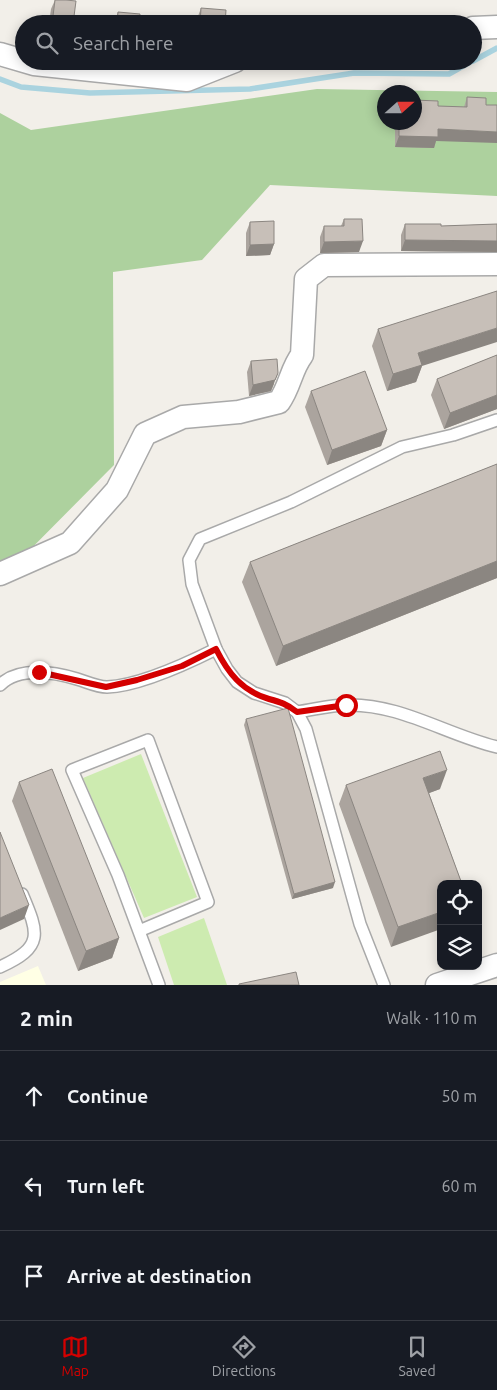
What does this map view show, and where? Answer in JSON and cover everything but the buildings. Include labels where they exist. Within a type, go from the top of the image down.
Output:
[{"type":"street","points":[[482,28],[497,27]]},
{"type":"street","points":[[0,54],[15,58]]},
{"type":"street","points":[[92,70],[188,80],[213,70]]},
{"type":"street","points":[[0,574],[70,543],[117,490],[145,434],[183,417],[239,412],[280,402],[287,392],[295,364],[302,355],[306,280],[324,265],[497,264]]},
{"type":"street","points":[[437,985],[497,965]]},
{"type":"lane","points":[[384,985],[360,924],[306,729],[297,712],[285,703],[254,693],[237,682],[227,669],[216,649],[192,584],[189,560],[200,539],[292,502],[402,447],[453,435],[497,420]]},
{"type":"lane","points":[[0,685],[20,675],[39,672],[106,687],[137,680],[182,666],[216,649]]},
{"type":"lane","points":[[297,712],[346,705],[376,708],[431,723],[469,740],[497,746]]},
{"type":"lane","points":[[139,931],[208,902],[148,740],[72,770],[118,875],[159,985]]},
{"type":"lane","points":[[0,967],[28,951],[35,940],[34,923],[17,881]]},
{"type":"shaded area","points":[[38,966],[46,985],[0,985],[0,982]]},
{"type":"green space","points":[[317,89],[377,90],[377,130],[422,130],[422,91],[497,92],[497,196],[270,185],[202,260],[113,272],[114,465],[0,580],[0,113],[31,130]]},
{"type":"green space","points":[[141,754],[197,897],[144,918],[83,778]]},
{"type":"green space","points":[[204,918],[227,985],[174,985],[158,937]]},
{"type":"waterway","points":[[482,56],[497,48]]},
{"type":"waterway","points":[[0,79],[21,87],[90,93],[250,89],[354,73],[449,74],[456,70]]},
{"type":"route","points":[[39,672],[106,687],[123,684],[182,666],[216,649],[237,682],[254,693],[285,703],[297,712],[346,705]]}]
